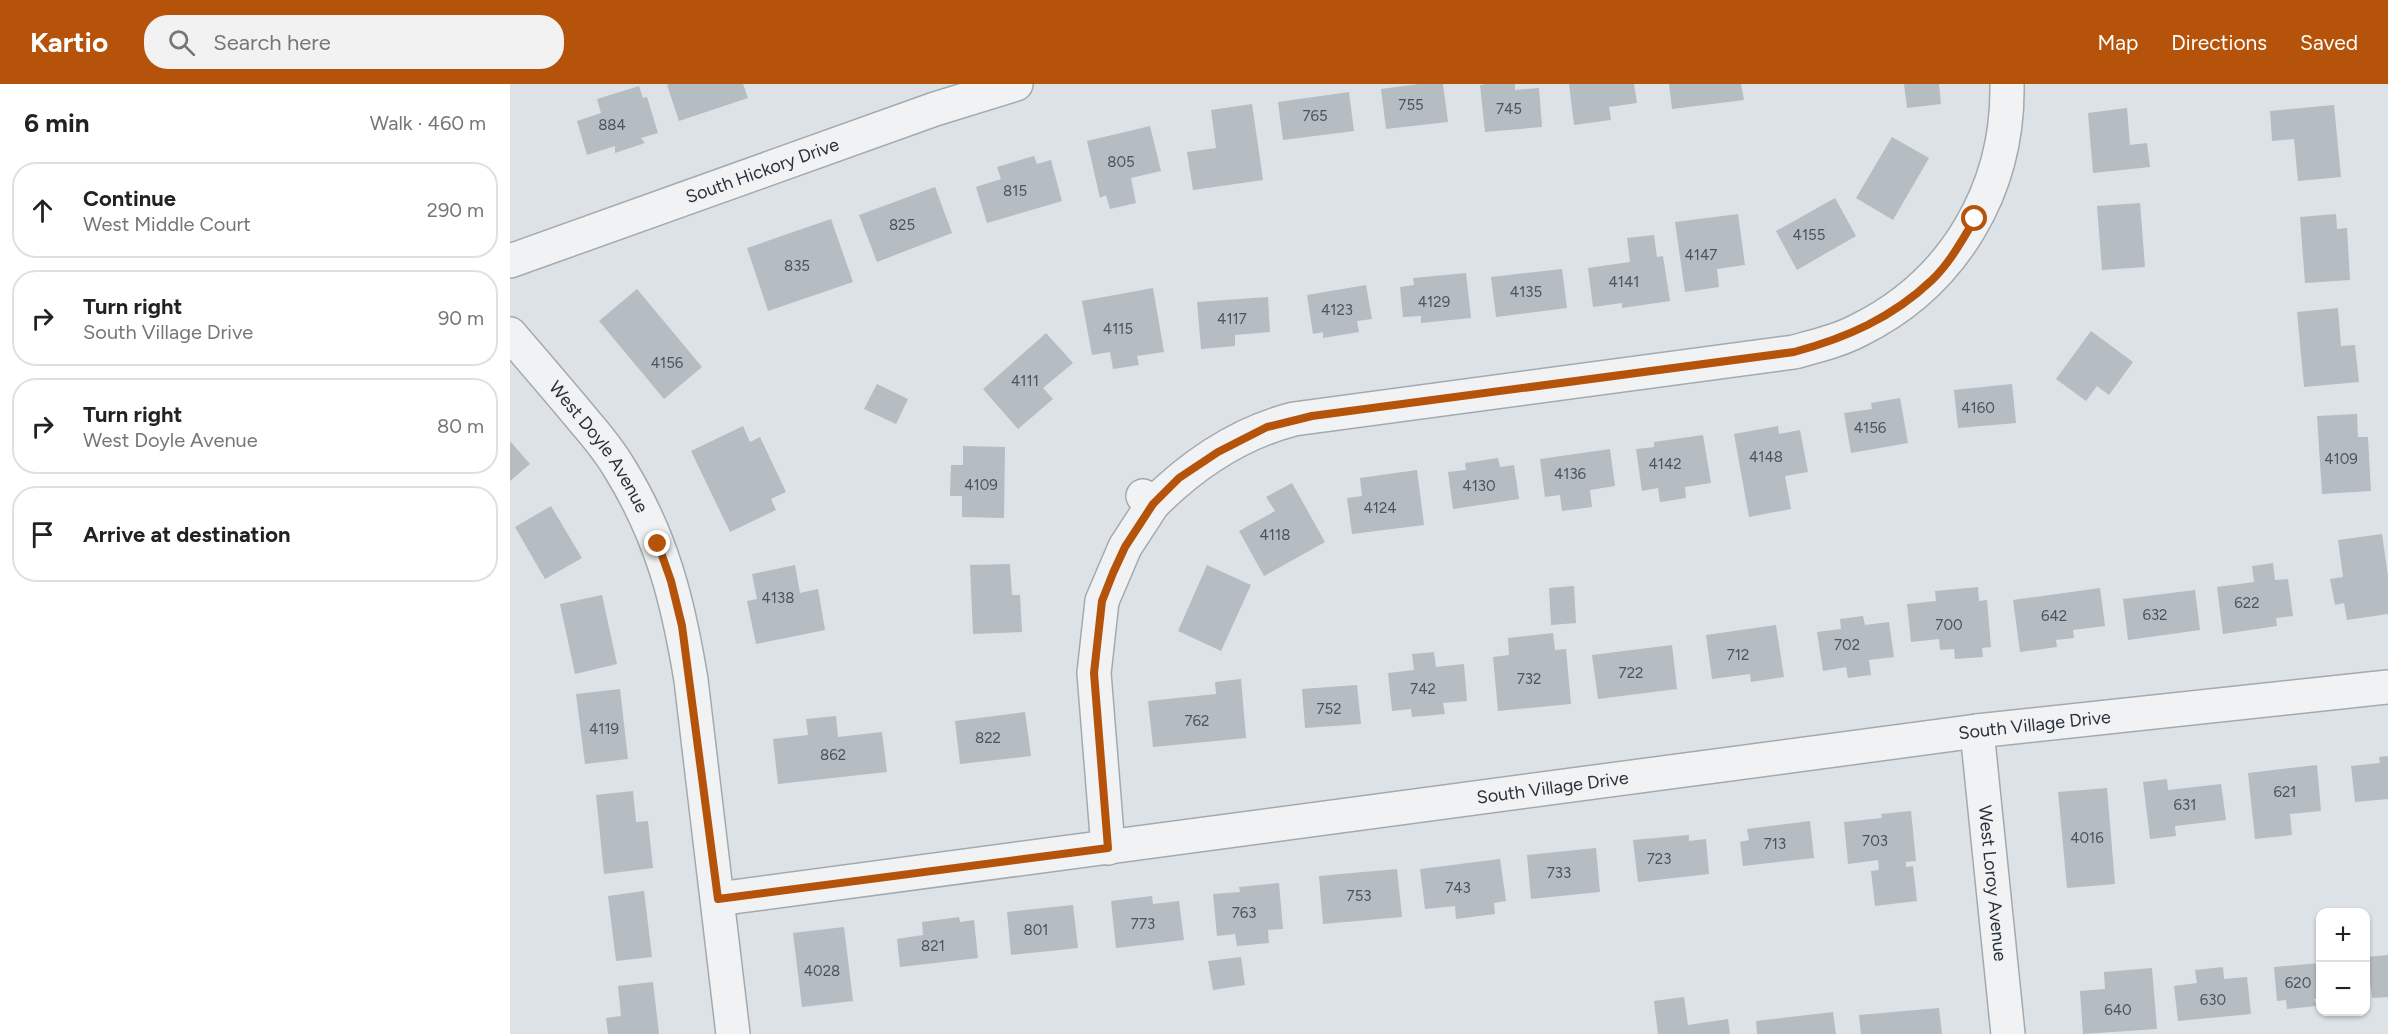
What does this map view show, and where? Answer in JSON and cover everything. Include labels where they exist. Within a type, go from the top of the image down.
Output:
[{"type":"street","name":"South Hickory Drive","points":[[510,261],[935,109],[1016,84]]},
{"type":"street","points":[[1108,848],[1094,673],[1102,601],[1148,500],[1218,452],[1267,427],[1287,421],[1794,352],[1834,341],[1860,330],[1910,298],[1958,256],[1999,161],[2005,135],[2007,84]]},
{"type":"street","name":"West Doyle Avenue","points":[[510,334],[551,380],[619,466],[641,506],[671,581],[682,626],[718,899],[733,1034]]},
{"type":"street","name":"South Village Drive","points":[[718,899],[1977,731],[2388,687]]},
{"type":"street","name":"West Loroy Avenue","points":[[1977,731],[2008,1034]]},
{"type":"building","points":[[743,84],[748,98],[679,121],[667,85]]},
{"type":"building","points":[[1419,84],[1443,84],[1448,122],[1386,129],[1381,89]]},
{"type":"building","points":[[1515,84],[1515,90],[1539,88],[1542,127],[1485,132],[1480,85]]},
{"type":"building","points":[[1569,84],[1634,84],[1637,103],[1609,107],[1611,120],[1574,125]]},
{"type":"building","points":[[1669,84],[1741,84],[1744,100],[1672,109]]},
{"type":"building","points":[[1904,84],[1939,84],[1941,104],[1907,108]]},
{"type":"building","points":[[639,86],[643,98],[647,97],[658,133],[641,138],[645,143],[615,153],[615,146],[587,155],[577,121],[601,113],[597,99]]},
{"type":"building","points":[[1349,92],[1354,131],[1283,140],[1278,102]]},
{"type":"building","points":[[1252,104],[1263,180],[1193,190],[1187,152],[1216,148],[1211,110]]},
{"type":"building","points":[[2334,105],[2341,177],[2298,181],[2294,139],[2272,141],[2270,111]]},
{"type":"building","points":[[2127,108],[2130,145],[2147,143],[2150,167],[2093,173],[2088,113]]},
{"type":"building","points":[[1150,126],[1161,171],[1131,178],[1136,203],[1110,209],[1106,195],[1100,198],[1087,141]]},
{"type":"building","points":[[1892,137],[1929,158],[1893,220],[1856,198]]},
{"type":"building","points":[[1034,156],[1037,164],[1051,160],[1062,201],[987,223],[976,187],[1001,179],[997,167]]},
{"type":"building","points":[[935,187],[952,233],[877,262],[859,215]]},
{"type":"building","points":[[1835,198],[1856,236],[1797,270],[1776,231]]},
{"type":"building","points":[[2140,203],[2145,267],[2102,270],[2097,206]]},
{"type":"building","points":[[1738,214],[1745,265],[1717,269],[1719,287],[1685,292],[1675,222]]},
{"type":"building","points":[[2336,214],[2337,229],[2347,228],[2350,280],[2305,283],[2300,217]]},
{"type":"building","points":[[831,219],[853,282],[768,311],[747,248]]},
{"type":"building","points":[[1654,235],[1657,257],[1663,256],[1670,301],[1622,308],[1622,303],[1593,307],[1588,268],[1630,262],[1627,238]]},
{"type":"building","points":[[1562,269],[1567,308],[1496,317],[1491,277]]},
{"type":"building","points":[[1466,273],[1471,318],[1421,323],[1421,316],[1403,317],[1400,287],[1414,285],[1413,278]]},
{"type":"building","points":[[1366,285],[1372,319],[1357,321],[1359,332],[1323,338],[1323,332],[1313,334],[1307,295]]},
{"type":"building","points":[[1153,288],[1164,352],[1137,356],[1139,365],[1113,369],[1110,352],[1092,355],[1082,301]]},
{"type":"building","points":[[637,289],[702,367],[664,399],[599,321]]},
{"type":"building","points":[[1268,297],[1270,332],[1235,335],[1235,346],[1201,349],[1197,302]]},
{"type":"building","points":[[2338,308],[2341,346],[2355,345],[2359,382],[2304,387],[2297,312]]},
{"type":"building","points":[[2091,331],[2133,362],[2109,395],[2097,386],[2086,401],[2056,379]]},
{"type":"building","points":[[1046,333],[1073,363],[1043,388],[1053,399],[1018,429],[983,389]]},
{"type":"building","points":[[877,384],[908,399],[896,424],[864,409]]},
{"type":"building","points":[[2012,384],[2016,423],[1958,428],[1954,390]]},
{"type":"building","points":[[1900,398],[1908,443],[1851,453],[1844,413],[1872,409],[1871,403]]},
{"type":"building","points":[[2357,414],[2358,437],[2368,437],[2371,491],[2322,494],[2317,416]]},
{"type":"building","points":[[743,426],[750,442],[760,437],[786,492],[771,499],[776,510],[730,532],[691,451]]},
{"type":"building","points":[[1778,426],[1779,434],[1800,430],[1808,472],[1785,476],[1791,509],[1749,517],[1734,434]]},
{"type":"building","points":[[1703,435],[1711,483],[1685,487],[1686,498],[1660,502],[1658,488],[1642,491],[1636,449],[1654,447],[1654,442]]},
{"type":"building","points":[[510,441],[530,464],[510,481]]},
{"type":"building","points":[[963,446],[1005,447],[1004,518],[962,517],[962,496],[950,496],[951,465],[963,465]]},
{"type":"building","points":[[1610,449],[1615,486],[1590,490],[1592,507],[1562,511],[1560,495],[1545,497],[1540,459]]},
{"type":"building","points":[[1498,458],[1500,467],[1514,465],[1519,499],[1453,509],[1448,472],[1466,470],[1465,463]]},
{"type":"building","points":[[1417,470],[1424,525],[1352,534],[1347,498],[1362,496],[1360,478]]},
{"type":"building","points":[[1292,483],[1325,542],[1264,576],[1239,531],[1275,511],[1266,497]]},
{"type":"building","points":[[551,506],[582,558],[545,579],[515,527]]},
{"type":"building","points":[[2382,534],[2388,576],[2388,614],[2347,620],[2344,603],[2335,605],[2330,579],[2343,577],[2338,540]]},
{"type":"building","points":[[2273,563],[2275,580],[2288,579],[2293,616],[2276,618],[2277,626],[2223,634],[2217,587],[2254,582],[2252,566]]},
{"type":"building","points":[[1010,564],[1012,595],[1020,595],[1022,632],[973,634],[970,565]]},
{"type":"building","points":[[795,565],[800,593],[818,589],[825,630],[756,644],[747,601],[757,599],[752,574]]},
{"type":"building","points":[[1207,565],[1251,585],[1221,651],[1178,631]]},
{"type":"building","points":[[1574,586],[1576,623],[1551,625],[1549,588]]},
{"type":"building","points":[[1978,587],[1979,601],[1987,600],[1991,647],[1982,648],[1983,657],[1955,659],[1954,649],[1940,650],[1939,639],[1911,642],[1907,604],[1936,601],[1935,591]]},
{"type":"building","points":[[2100,588],[2105,626],[2073,630],[2074,638],[2056,640],[2057,647],[2020,652],[2013,600]]},
{"type":"building","points":[[2195,590],[2200,630],[2128,640],[2123,599]]},
{"type":"building","points":[[602,595],[617,664],[575,674],[560,604]]},
{"type":"building","points":[[1863,616],[1865,625],[1889,622],[1894,657],[1869,660],[1871,675],[1848,678],[1846,667],[1823,671],[1817,632],[1841,629],[1840,619]]},
{"type":"building","points":[[1776,625],[1784,677],[1751,682],[1750,674],[1712,679],[1706,635]]},
{"type":"building","points":[[1553,633],[1555,650],[1566,649],[1571,704],[1498,711],[1493,657],[1509,655],[1508,638]]},
{"type":"building","points":[[1672,645],[1677,689],[1598,699],[1592,655]]},
{"type":"building","points":[[1434,652],[1436,667],[1464,664],[1467,701],[1443,703],[1445,714],[1412,717],[1411,709],[1392,711],[1388,673],[1414,670],[1412,654]]},
{"type":"building","points":[[1241,679],[1246,738],[1153,747],[1148,701],[1216,694],[1215,682]]},
{"type":"building","points":[[1357,685],[1361,724],[1305,728],[1302,689]]},
{"type":"building","points":[[620,689],[628,759],[585,764],[576,694]]},
{"type":"building","points":[[1025,712],[1031,756],[960,764],[955,721]]},
{"type":"building","points":[[836,716],[838,737],[882,732],[887,772],[778,784],[773,739],[808,735],[806,719]]},
{"type":"building","points":[[2388,756],[2388,799],[2355,802],[2351,766],[2380,763],[2379,757]]},
{"type":"building","points":[[2317,765],[2321,811],[2290,814],[2292,835],[2255,839],[2248,773]]},
{"type":"building","points":[[2167,779],[2168,790],[2221,784],[2226,820],[2175,826],[2176,836],[2150,839],[2143,782]]},
{"type":"building","points":[[2107,788],[2115,884],[2067,888],[2058,792]]},
{"type":"building","points":[[633,791],[636,822],[648,821],[653,868],[604,874],[596,795]]},
{"type":"building","points":[[1911,811],[1916,861],[1906,862],[1906,867],[1913,866],[1917,901],[1875,906],[1871,871],[1879,870],[1878,860],[1848,864],[1844,822],[1882,818],[1881,814]]},
{"type":"building","points":[[1810,821],[1814,858],[1743,866],[1740,842],[1749,840],[1747,829]]},
{"type":"building","points":[[1689,835],[1689,841],[1706,839],[1709,874],[1638,882],[1633,840]]},
{"type":"building","points":[[1596,848],[1600,892],[1531,899],[1527,855]]},
{"type":"building","points":[[1500,859],[1506,901],[1494,903],[1495,914],[1456,919],[1455,906],[1425,909],[1420,869]]},
{"type":"building","points":[[1397,869],[1402,917],[1323,924],[1319,876]]},
{"type":"building","points":[[1279,883],[1283,929],[1268,930],[1269,943],[1237,946],[1235,934],[1217,936],[1213,894],[1240,892],[1239,887]]},
{"type":"building","points":[[644,891],[652,957],[616,961],[608,896]]},
{"type":"building","points":[[1152,896],[1153,904],[1179,901],[1184,940],[1116,948],[1111,901]]},
{"type":"building","points":[[1073,905],[1078,948],[1011,955],[1007,912]]},
{"type":"building","points":[[959,917],[960,922],[974,920],[978,958],[900,967],[897,939],[923,935],[922,922]]},
{"type":"building","points":[[844,927],[853,1001],[802,1007],[793,933]]},
{"type":"building","points":[[2388,955],[2388,997],[2372,998],[2370,957]]},
{"type":"building","points":[[1241,957],[1245,985],[1213,990],[1208,961]]},
{"type":"building","points":[[2316,963],[2316,999],[2314,999],[2316,1006],[2287,1009],[2286,1000],[2277,1001],[2274,967]]},
{"type":"building","points":[[2223,967],[2224,979],[2247,977],[2251,1014],[2178,1021],[2174,986],[2197,983],[2195,970]]},
{"type":"building","points":[[2152,968],[2157,1029],[2083,1034],[2080,991],[2105,989],[2104,972]]},
{"type":"building","points":[[653,982],[659,1034],[608,1034],[606,1018],[621,1016],[618,986]]},
{"type":"building","points":[[1684,997],[1688,1025],[1728,1019],[1730,1034],[1658,1034],[1654,1001]]},
{"type":"building","points":[[1939,1008],[1942,1034],[1861,1034],[1859,1015]]},
{"type":"building","points":[[1833,1012],[1836,1034],[1757,1034],[1756,1021]]},
{"type":"route","points":[[658,544],[671,581],[682,626],[691,680],[718,899],[1108,848],[1094,673],[1102,601],[1125,547],[1153,504],[1179,478],[1218,452],[1267,427],[1312,416],[1794,352],[1834,341],[1884,316],[1933,279],[1954,254],[1975,219]]}]
